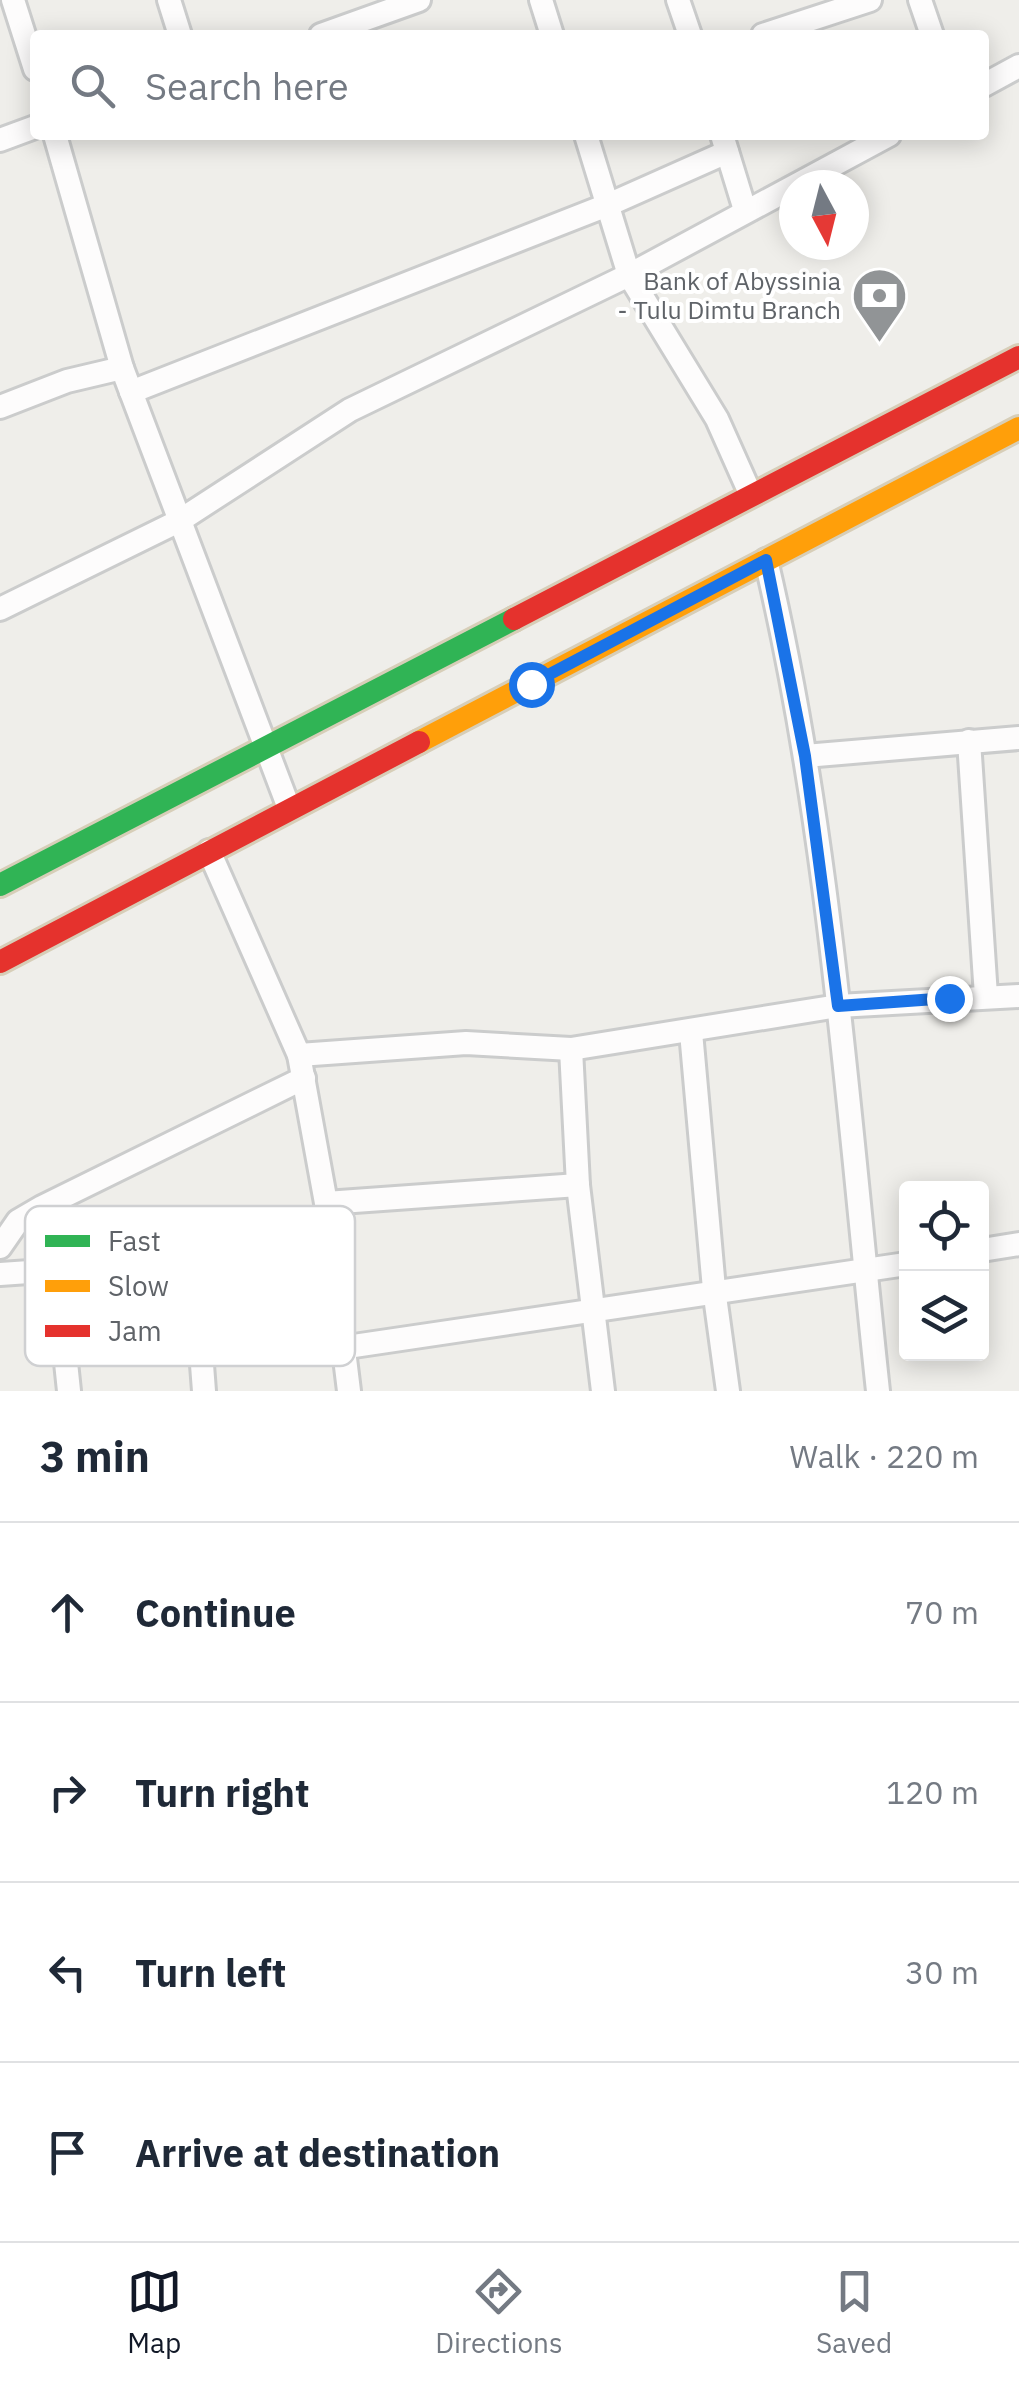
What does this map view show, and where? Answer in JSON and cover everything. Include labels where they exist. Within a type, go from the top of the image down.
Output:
[{"type":"main road","points":[[0,885],[750,493],[1019,357]]},
{"type":"main road","points":[[0,962],[1019,428]]},
{"type":"street","points":[[13,0],[30,54]]},
{"type":"street","points":[[169,0],[178,30]]},
{"type":"street","points":[[540,0],[550,30]]},
{"type":"street","points":[[678,0],[688,30]]},
{"type":"street","points":[[778,30],[870,0]]},
{"type":"street","points":[[920,0],[930,30]]},
{"type":"street","points":[[335,30],[415,1]]},
{"type":"street","points":[[989,82],[1019,66]]},
{"type":"street","points":[[0,140],[30,129]]},
{"type":"street","points":[[56,140],[122,368],[289,808]]},
{"type":"street","points":[[588,140],[629,276],[717,419],[750,493]]},
{"type":"street","points":[[0,610],[178,522],[350,410],[629,276],[744,210],[879,140]]},
{"type":"street","points":[[131,392],[610,204],[724,143],[744,210]]},
{"type":"street","points":[[0,407],[67,380],[122,368]]},
{"type":"street","points":[[766,560],[805,756],[838,1006],[878,1391]]},
{"type":"street","points":[[805,756],[1019,738]]},
{"type":"street","points":[[969,741],[986,996]]},
{"type":"street","points":[[209,851],[299,1055],[326,1206]]},
{"type":"street","points":[[299,1055],[466,1043],[571,1049],[838,1006],[1019,996]]},
{"type":"street","points":[[691,1032],[714,1289],[728,1391]]},
{"type":"street","points":[[571,1049],[578,1184],[603,1391]]},
{"type":"street","points":[[42,1206],[304,1078]]},
{"type":"street","points":[[326,1202],[578,1184]]},
{"type":"street","points":[[0,1247],[25,1217]]},
{"type":"street","points":[[989,1249],[1019,1244]]},
{"type":"street","points":[[355,1346],[714,1289],[899,1265]]},
{"type":"street","points":[[0,1274],[25,1271]]},
{"type":"street","points":[[66,1366],[69,1391]]},
{"type":"street","points":[[202,1366],[204,1391]]},
{"type":"street","points":[[348,1366],[349,1391]]},
{"type":"traffic: fast","points":[[0,885],[514,619]]},
{"type":"traffic: slow","points":[[419,742],[1019,428]]},
{"type":"traffic: jam","points":[[514,619],[1019,357]]},
{"type":"traffic: jam","points":[[0,962],[419,742]]},
{"type":"place","name":"Bank of Abyssinia - Tulu Dimtu Branch","points":[[880,344]]},
{"type":"route","points":[[531,684],[766,560],[805,756],[838,1006],[949,998]]}]
